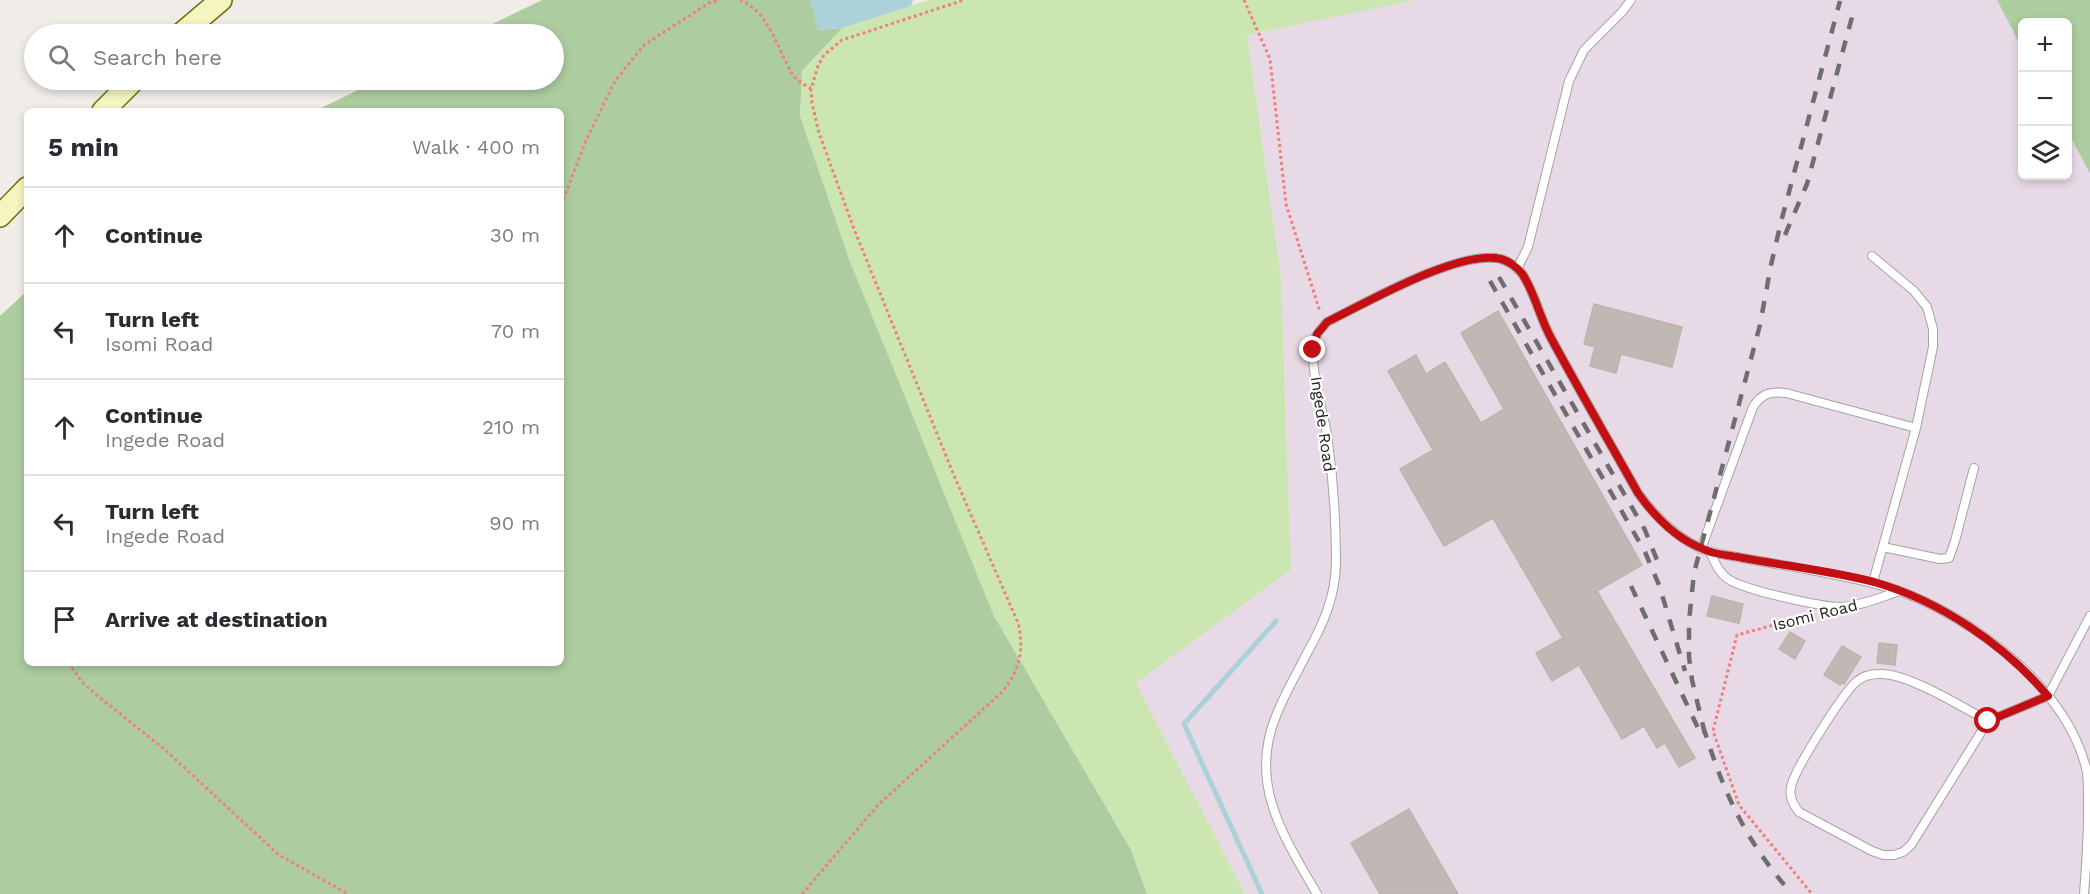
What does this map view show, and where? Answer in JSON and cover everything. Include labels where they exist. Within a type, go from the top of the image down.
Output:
[{"type":"street","points":[[193,24],[221,0]]},
{"type":"street","points":[[106,108],[124,90]]},
{"type":"street","points":[[0,216],[24,191]]},
{"type":"lane","points":[[1517,269],[1528,247],[1569,81],[1584,50],[1631,0]]},
{"type":"lane","points":[[1872,256],[1914,291],[1926,307],[1933,329],[1933,347],[1916,428],[1873,582]]},
{"type":"lane","points":[[1324,325],[1381,295],[1454,264],[1473,260],[1501,259],[1517,269],[1524,277],[1543,323],[1564,362],[1638,493],[1666,526],[1682,538],[1706,550],[1873,582],[1900,591],[1952,616],[2028,672],[2067,722],[2089,774],[2090,802],[2084,894]]},
{"type":"lane","name":"Ingede Road","points":[[1317,894],[1283,835],[1275,815],[1268,795],[1266,756],[1275,717],[1326,615],[1335,582],[1335,524],[1327,436],[1313,350],[1314,340],[1324,325]]},
{"type":"lane","points":[[1840,607],[1794,599],[1732,581],[1719,571],[1706,550],[1753,407],[1763,395],[1775,391],[1916,428]]},
{"type":"lane","points":[[1883,547],[1940,559],[1949,558],[1974,468]]},
{"type":"lane","name":"Isomi Road","points":[[1840,607],[1868,602],[1900,591]]},
{"type":"lane","points":[[1988,721],[1896,674],[1865,676],[1856,682],[1845,696],[1803,759],[1791,787],[1792,803],[1804,815],[1872,851],[1884,855],[1904,852],[1932,814],[1988,721],[2048,696],[2090,615]]},
{"type":"path","points":[[564,197],[587,138],[615,81],[644,45],[709,3],[720,0]]},
{"type":"path","points":[[740,0],[761,16],[782,51],[794,77],[811,90]]},
{"type":"path","points":[[802,894],[879,804],[1001,693],[1014,675],[1022,643],[1018,623],[955,478],[854,229],[819,133],[812,103],[813,77],[821,61],[832,47],[842,40],[964,0]]},
{"type":"path","points":[[1244,0],[1270,59],[1286,204],[1324,325]]},
{"type":"path","name":"Isomi Road","points":[[1812,894],[1739,805],[1713,731],[1737,635],[1840,607]]},
{"type":"path","points":[[70,666],[83,683],[164,748],[279,855],[348,894]]},
{"type":"shaded area","points":[[1416,0],[1997,0],[2018,40],[2018,180],[2072,180],[2072,140],[2090,174],[2090,894],[1245,894],[1136,683],[1291,570],[1281,277],[1247,34]]},
{"type":"green space","points":[[542,0],[811,0],[818,30],[842,28],[802,71],[800,116],[849,259],[994,616],[1131,850],[1147,894],[0,894],[0,316],[24,294],[24,666],[564,666],[564,108],[321,108],[358,90],[564,90],[564,24],[493,24]]},
{"type":"green space","points":[[929,0],[1416,0],[1247,35],[1281,277],[1291,570],[1136,683],[1245,894],[1147,894],[1131,850],[994,616],[849,259],[800,116],[802,71],[842,28]]},
{"type":"green space","points":[[1997,0],[2090,0],[2090,174],[2072,140],[2072,18],[2018,18],[2018,40]]},
{"type":"water","points":[[811,0],[913,0],[911,6],[842,28],[818,30]]},
{"type":"building","points":[[1594,304],[1682,327],[1672,367],[1621,354],[1616,373],[1590,366],[1595,347],[1584,344]]},
{"type":"building","points":[[1498,311],[1642,565],[1597,591],[1695,758],[1679,767],[1665,743],[1657,748],[1644,726],[1622,739],[1579,665],[1552,681],[1536,653],[1563,638],[1493,518],[1444,546],[1400,469],[1433,450],[1388,371],[1416,355],[1426,374],[1445,362],[1481,423],[1504,409],[1461,333]]},
{"type":"building","points":[[1712,596],[1743,604],[1739,623],[1707,616]]},
{"type":"building","points":[[1790,632],[1805,641],[1795,659],[1779,649]]},
{"type":"building","points":[[1879,643],[1897,645],[1895,665],[1877,663]]},
{"type":"building","points":[[1842,646],[1861,657],[1844,684],[1840,685],[1824,675]]},
{"type":"building","points":[[1409,809],[1458,894],[1380,894],[1351,843]]},
{"type":"waterway","points":[[1262,894],[1184,724],[1276,621]]},
{"type":"railway","points":[[1705,734],[1689,657],[1689,621],[1694,573],[1760,325],[1781,222],[1840,1]]},
{"type":"railway","points":[[1785,235],[1807,184],[1855,6]]},
{"type":"railway","points":[[1499,277],[1645,530],[1657,560]]},
{"type":"railway","points":[[1490,281],[1645,552],[1659,585],[1685,671]]},
{"type":"railway","points":[[1631,586],[1698,728]]},
{"type":"railway","points":[[1703,726],[1719,773],[1738,815],[1761,855],[1792,894]]},
{"type":"route","points":[[1313,350],[1317,334],[1327,322],[1381,295],[1454,264],[1473,260],[1501,259],[1517,269],[1524,277],[1543,323],[1638,493],[1666,526],[1682,538],[1710,552],[1873,582],[1900,591],[1952,616],[2028,672],[2048,696],[1988,721]]}]
